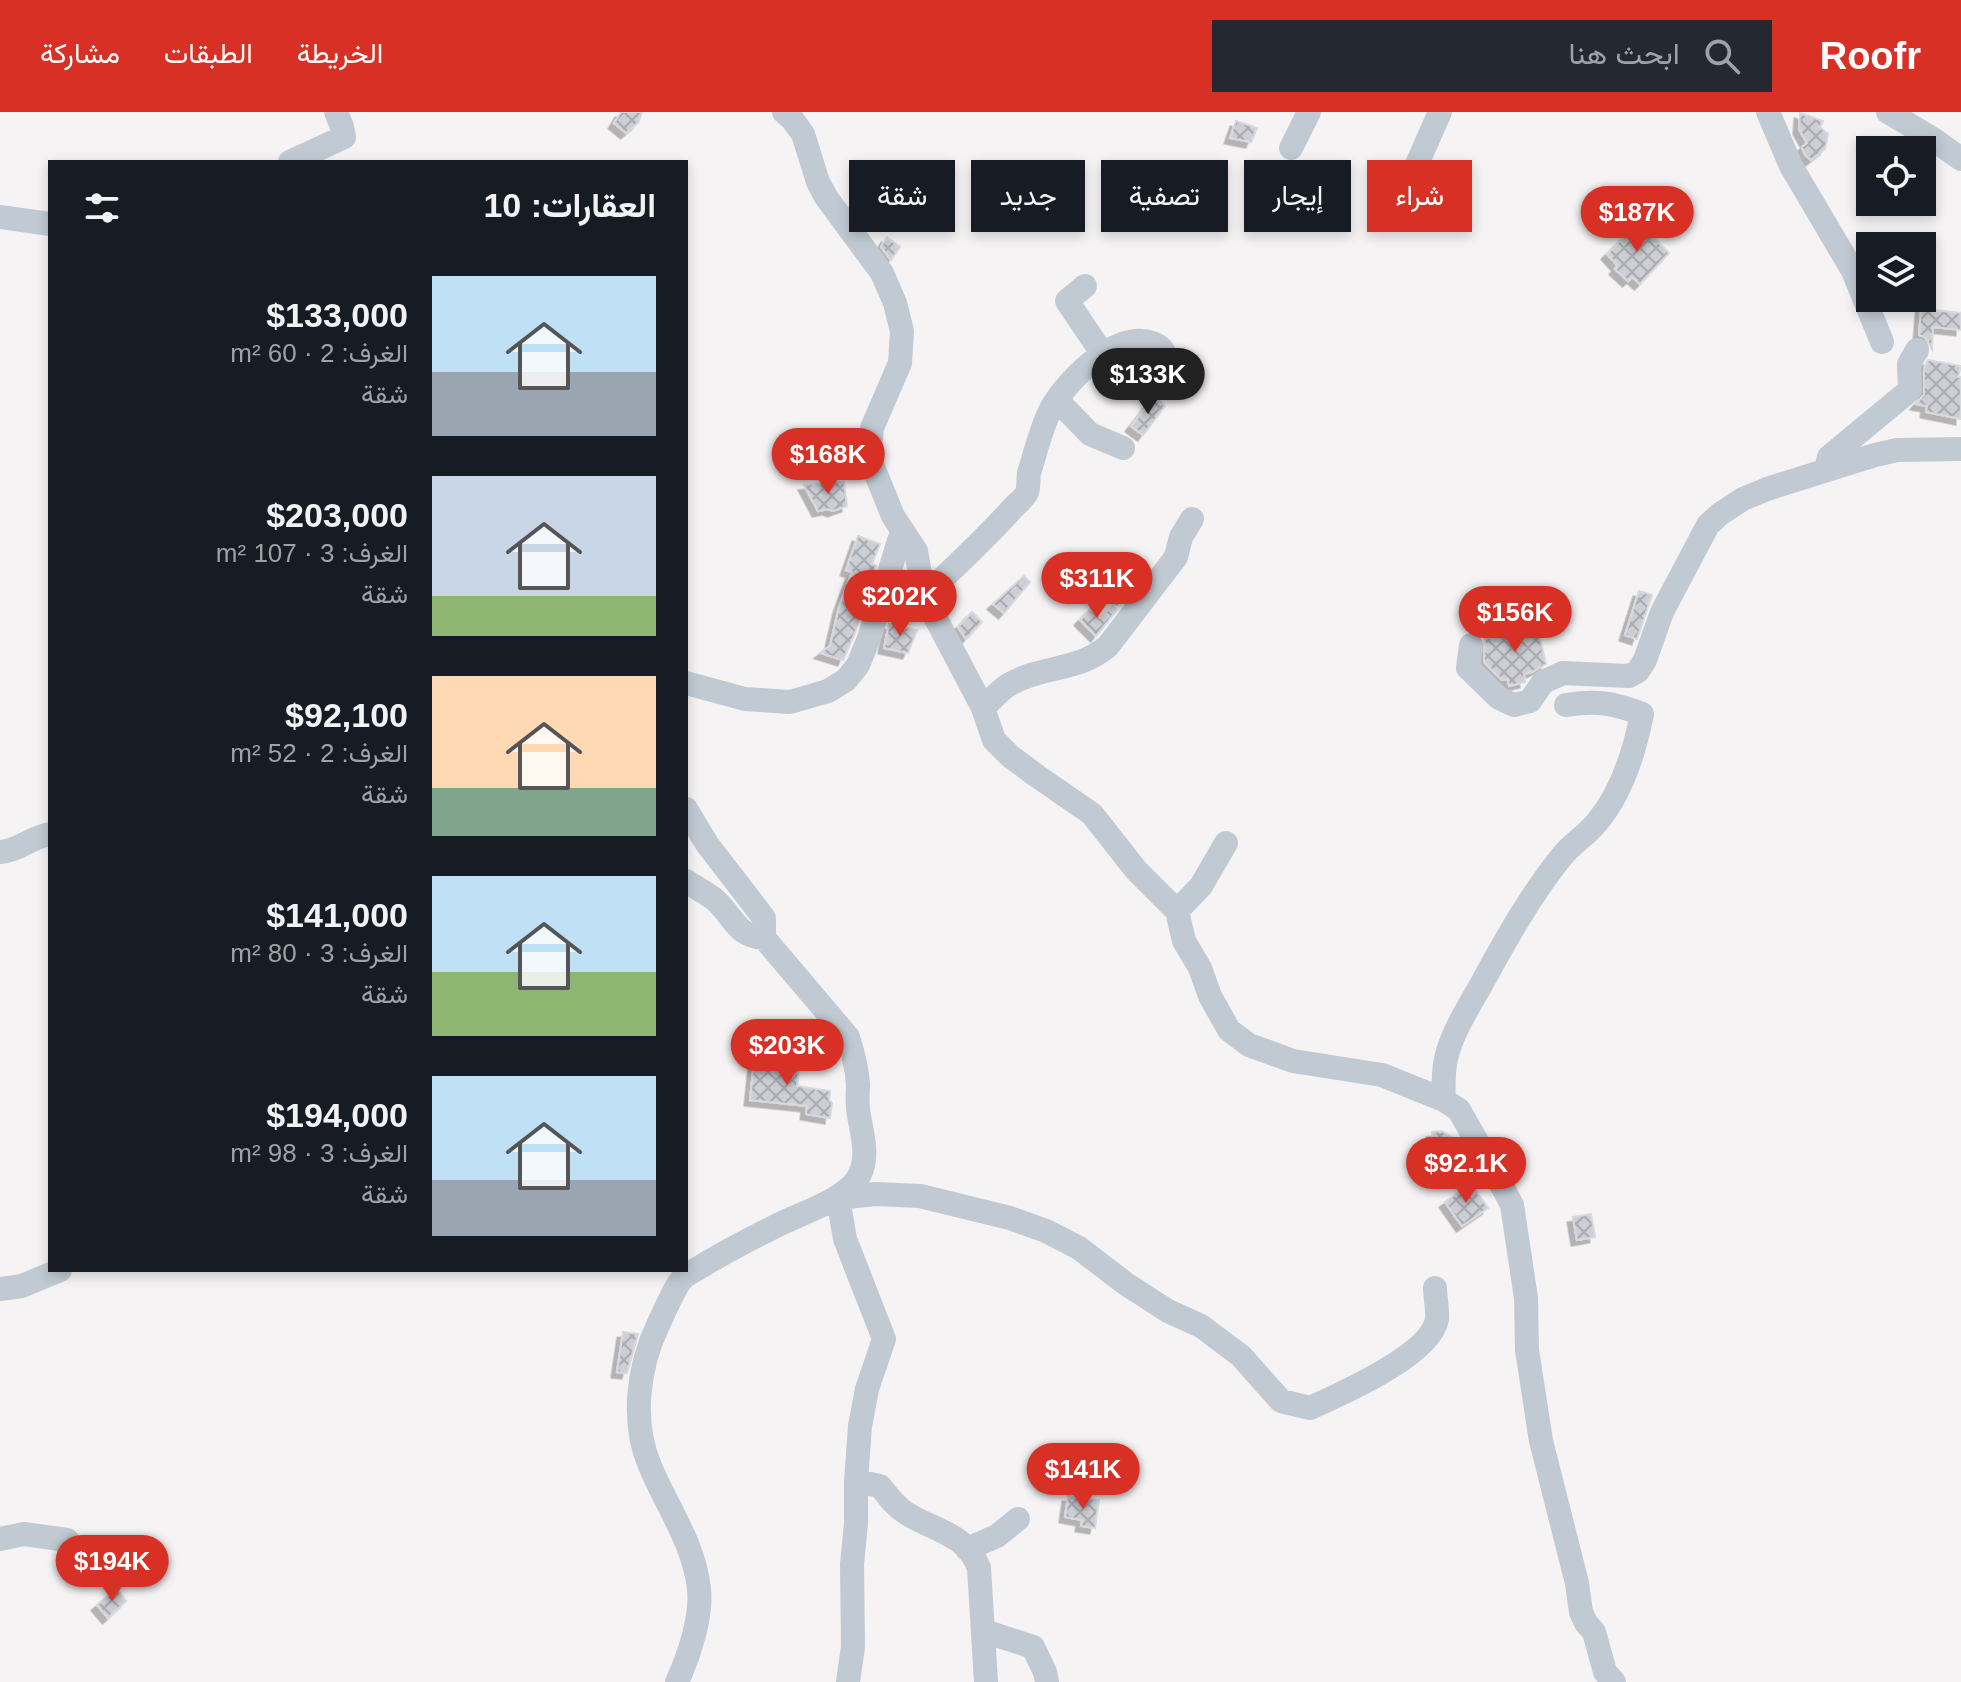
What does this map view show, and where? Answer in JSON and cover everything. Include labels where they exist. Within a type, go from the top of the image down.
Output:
[{"type":"street","points":[[294,160],[344,137],[336,112]]},
{"type":"street","points":[[784,112],[803,134],[826,197],[882,273],[895,303],[902,331],[900,363],[872,428],[869,457],[880,487],[916,551],[924,596],[983,708],[994,740],[1010,756],[1092,814],[1136,870],[1177,911],[1184,941],[1229,1030],[1249,1045],[1293,1061],[1382,1075],[1444,1100],[1459,1110],[1512,1205],[1526,1298],[1527,1350],[1541,1441],[1577,1583],[1581,1612],[1594,1632],[1605,1672],[1614,1682]]},
{"type":"street","points":[[1291,148],[1309,112]]},
{"type":"street","points":[[1419,160],[1440,112]]},
{"type":"street","points":[[1768,112],[1791,166],[1853,271],[1882,342]]},
{"type":"street","points":[[1888,112],[1961,159]]},
{"type":"street","points":[[0,217],[48,224]]},
{"type":"street","points":[[1085,286],[1067,301],[1102,353]]},
{"type":"street","points":[[924,596],[979,546],[1027,491],[1028,477],[1048,413],[1081,371],[1115,346],[1152,343],[1166,355],[1169,368],[1167,385]]},
{"type":"street","points":[[1826,470],[1829,457],[1910,390],[1909,364],[1917,350]]},
{"type":"street","points":[[1057,400],[1090,434],[1123,448]]},
{"type":"street","points":[[1471,645],[1468,668],[1499,698],[1514,705],[1530,701],[1543,682],[1563,673],[1629,676],[1638,671],[1645,660],[1662,612],[1708,525],[1720,514],[1743,499],[1767,489],[1897,450],[1961,449]]},
{"type":"street","points":[[983,708],[1010,683],[1082,663],[1108,646],[1176,557],[1181,537],[1192,519]]},
{"type":"street","points":[[688,684],[745,699],[790,702],[828,691],[846,680],[858,665],[869,638],[902,531]]},
{"type":"street","points":[[1444,1100],[1443,1081],[1448,1052],[1459,1023],[1563,854],[1598,822],[1606,809],[1639,730],[1642,714],[1625,707],[1590,701],[1566,705]]},
{"type":"street","points":[[688,812],[707,844],[764,918],[764,938],[848,1037],[858,1085],[864,1157],[860,1176],[838,1198]]},
{"type":"street","points":[[0,852],[48,835]]},
{"type":"street","points":[[1177,911],[1201,886],[1226,843]]},
{"type":"street","points":[[688,882],[730,914],[741,931],[751,937],[764,938]]},
{"type":"street","points":[[677,1682],[691,1643],[700,1592],[696,1568],[684,1533],[649,1464],[641,1438],[638,1410],[643,1367],[657,1327],[682,1279],[725,1252],[838,1198],[875,1194],[920,1196],[1010,1218],[1046,1231],[1079,1248],[1126,1284],[1168,1311],[1201,1326],[1241,1356],[1281,1401],[1310,1408],[1403,1361],[1425,1341],[1437,1321],[1435,1288]]},
{"type":"street","points":[[838,1198],[845,1239],[884,1339],[862,1414],[852,1564],[853,1647],[848,1682]]},
{"type":"street","points":[[0,1289],[22,1286],[55,1272]]},
{"type":"street","points":[[856,1481],[880,1486],[906,1513],[957,1539],[975,1558],[979,1568],[986,1682]]},
{"type":"street","points":[[967,1549],[997,1536],[1018,1519]]},
{"type":"street","points":[[0,1539],[24,1534],[67,1540],[91,1574]]},
{"type":"street","points":[[984,1631],[1033,1647],[1047,1682]]},
{"type":"water","points":[[1515,593],[1518,609],[1488,614],[1485,599]]},
{"type":"building","points":[[621,112],[642,112],[638,123],[626,133],[614,123]]},
{"type":"building","points":[[1800,113],[1823,121],[1820,127],[1828,134],[1825,149],[1811,160],[1802,147],[1807,143],[1799,129]]},
{"type":"building","points":[[1236,121],[1257,128],[1251,142],[1230,138]]},
{"type":"building","points":[[1638,222],[1669,253],[1640,284],[1632,277],[1628,281],[1615,269],[1618,266],[1607,254]]},
{"type":"building","points":[[887,237],[900,247],[891,260],[881,247]]},
{"type":"building","points":[[1921,312],[1961,313],[1961,330],[1933,327],[1932,349],[1925,337],[1919,335]]},
{"type":"building","points":[[1928,360],[1961,366],[1958,377],[1961,377],[1961,419],[1926,412],[1927,406],[1916,404],[1924,395],[1924,368]]},
{"type":"building","points":[[1154,397],[1165,406],[1143,435],[1131,426]]},
{"type":"building","points":[[844,482],[847,506],[833,511],[818,511],[804,485]]},
{"type":"building","points":[[858,536],[880,544],[855,633],[843,660],[820,653],[830,646],[839,607],[852,572],[846,570]]},
{"type":"building","points":[[1125,574],[1136,583],[1122,599],[1111,589]]},
{"type":"building","points":[[1024,576],[1030,582],[1004,613],[993,604]]},
{"type":"building","points":[[1639,591],[1652,595],[1637,639],[1625,635]]},
{"type":"building","points":[[1113,605],[1117,610],[1096,636],[1080,620],[1090,609],[1100,618]]},
{"type":"building","points":[[972,612],[982,622],[966,639],[958,627]]},
{"type":"building","points":[[889,624],[917,630],[908,653],[884,648]]},
{"type":"building","points":[[1537,625],[1546,664],[1524,674],[1525,682],[1509,686],[1508,679],[1502,680],[1484,662],[1485,639]]},
{"type":"building","points":[[770,1054],[789,1056],[788,1066],[799,1067],[797,1086],[830,1091],[830,1118],[806,1114],[807,1106],[750,1100],[754,1061],[769,1062]]},
{"type":"building","points":[[1442,1131],[1451,1137],[1451,1147],[1433,1149],[1432,1132]]},
{"type":"building","points":[[1471,1184],[1488,1208],[1462,1226],[1445,1202]]},
{"type":"building","points":[[1591,1214],[1595,1237],[1577,1240],[1573,1217]]},
{"type":"building","points":[[623,1332],[638,1334],[627,1373],[617,1372]]},
{"type":"building","points":[[1068,1496],[1099,1500],[1095,1528],[1081,1526],[1082,1520],[1065,1517]]},
{"type":"building","points":[[117,1588],[126,1601],[108,1618],[97,1605]]}]
